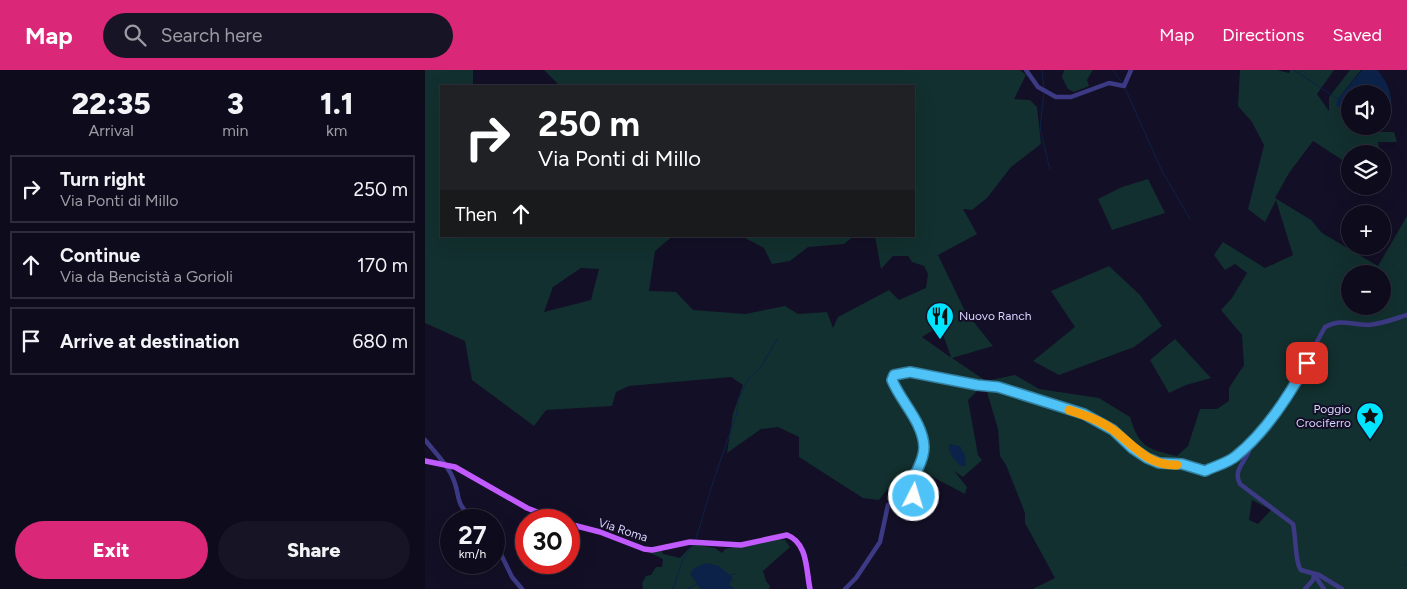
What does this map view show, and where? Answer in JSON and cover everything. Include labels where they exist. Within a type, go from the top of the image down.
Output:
[{"type":"main road","points":[[425,461],[444,463],[530,509]]},
{"type":"main road","name":"Via Roma","points":[[580,527],[600,532],[643,549],[661,548],[690,542],[741,545],[780,535],[793,538],[805,557],[810,589]]},
{"type":"street","points":[[1026,70],[1038,87],[1056,97],[1065,98],[1109,83],[1124,86],[1131,70]]},
{"type":"street","points":[[845,589],[856,578],[880,542],[888,505],[895,504],[909,512],[916,507],[912,478],[922,461],[924,446],[919,428],[892,380],[894,375],[910,372],[977,385],[994,386],[1097,420],[1113,430],[1143,456],[1159,463],[1182,464],[1205,471],[1234,457],[1250,444],[1285,401],[1325,327],[1340,321],[1365,325],[1383,323],[1407,315]]},
{"type":"street","points":[[425,440],[452,475],[458,502],[462,509]]},
{"type":"street","points":[[1250,444],[1250,449],[1238,470],[1237,479],[1243,488],[1293,524],[1298,568],[1342,589]]},
{"type":"street","points":[[505,563],[512,577],[522,589]]},
{"type":"street","points":[[1305,589],[1315,575]]},
{"type":"street","points":[[1315,575],[1324,589]]},
{"type":"green space","points":[[425,70],[473,70],[473,85],[440,85],[440,237],[672,237],[655,251],[649,291],[676,292],[693,310],[745,314],[785,306],[798,314],[827,312],[833,328],[838,317],[889,290],[899,300],[926,288],[928,274],[924,266],[912,262],[908,256],[893,256],[881,269],[875,237],[915,237],[915,85],[559,85],[544,70],[1020,70],[1026,75],[1014,99],[1030,100],[1037,107],[1041,144],[1011,167],[987,198],[972,210],[963,209],[977,234],[938,255],[965,311],[993,346],[952,358],[986,381],[1015,375],[1039,389],[1099,398],[1130,417],[1137,435],[1146,445],[1158,451],[1177,456],[1188,446],[1200,409],[1217,409],[1229,401],[1229,388],[1244,365],[1242,335],[1221,310],[1232,298],[1247,273],[1235,264],[1225,270],[1214,255],[1223,242],[1265,268],[1293,255],[1276,200],[1265,222],[1248,209],[1264,145],[1252,122],[1238,106],[1240,70],[1277,70],[1289,73],[1290,70],[1334,70],[1317,94],[1329,111],[1329,97],[1350,70],[1361,70],[1349,85],[1341,85],[1341,95],[1338,99],[1341,103],[1341,135],[1391,135],[1391,132],[1394,132],[1397,142],[1378,142],[1378,145],[1341,145],[1341,159],[1313,141],[1289,173],[1275,198],[1311,220],[1322,233],[1341,244],[1341,255],[1359,255],[1376,265],[1341,265],[1341,315],[1391,315],[1391,265],[1379,265],[1384,255],[1391,255],[1391,244],[1407,216],[1407,589],[1033,589],[1055,578],[1025,523],[1025,513],[1006,465],[1000,456],[998,429],[987,392],[980,388],[968,400],[978,455],[982,460],[963,477],[954,471],[967,487],[965,494],[927,474],[921,483],[917,507],[892,483],[879,500],[863,498],[799,457],[799,437],[778,427],[761,429],[727,453],[733,414],[743,385],[731,377],[629,386],[616,392],[612,406],[546,410],[534,426],[472,380],[465,341],[425,323]],"holes":[[[581,268],[599,269],[591,300],[544,312],[553,287]],[[940,326],[950,357],[922,337]],[[1252,500],[1271,510],[1258,524],[1249,520]]]},
{"type":"green space","points":[[1064,70],[1093,70],[1087,80],[1089,86],[1074,92],[1068,89],[1062,77]]},
{"type":"green space","points":[[1148,179],[1165,213],[1112,230],[1098,199],[1122,187]]},
{"type":"green space","points":[[743,237],[853,237],[844,244],[808,247],[790,261],[772,264],[764,248]]},
{"type":"green space","points":[[1109,266],[1140,295],[1162,326],[1134,347],[1059,375],[1033,361],[1075,327],[1051,291]]},
{"type":"green space","points":[[1175,339],[1211,378],[1186,385],[1169,393],[1150,360]]},
{"type":"green space","points":[[776,539],[785,540],[790,547],[763,571],[766,581],[770,586],[769,589],[734,589],[729,585],[691,574],[701,589],[643,589],[642,583],[646,576],[651,575],[656,567],[662,567],[663,559],[648,552],[661,548],[663,554],[680,558],[693,544],[715,548],[722,553],[725,549]]},
{"type":"water","points":[[1362,70],[1377,70],[1387,85],[1350,85]]},
{"type":"water","points":[[1341,95],[1341,109],[1336,105]]},
{"type":"water","points":[[949,444],[960,446],[965,455],[966,466],[961,466],[954,459],[949,450]]},
{"type":"water","points":[[706,563],[719,566],[733,578],[729,584],[734,589],[701,589],[690,574],[694,568]]},
{"type":"waterway","points":[[1042,70],[1044,89]]},
{"type":"waterway","points":[[1113,70],[1123,84]]},
{"type":"waterway","points":[[1294,70],[1338,99]]},
{"type":"waterway","points":[[1125,88],[1162,171],[1190,219]]},
{"type":"waterway","points":[[1044,93],[1040,128],[1050,170]]},
{"type":"waterway","points":[[696,539],[737,413],[738,400],[748,379],[761,367],[777,339]]},
{"type":"waterway","points":[[673,589],[682,561],[693,545]]},
{"type":"waterway","points":[[730,575],[736,574]]},
{"type":"waterway","points":[[687,589],[697,584]]},
{"type":"slow traffic","points":[[1069,410],[1097,420],[1113,430],[1132,448],[1147,458],[1167,465],[1177,465]]},
{"type":"place","name":"Nuovo Ranch","points":[[940,340]]},
{"type":"place","name":"Poggio Crociferro","points":[[1370,440]]},
{"type":"route","points":[[914,496],[912,478],[922,461],[924,446],[914,417],[894,386],[892,380],[894,375],[899,372],[910,372],[977,385],[994,386],[1084,414],[1113,430],[1132,448],[1147,458],[1167,465],[1182,464],[1205,471],[1234,457],[1245,446],[1250,444],[1285,401],[1307,363]]}]
